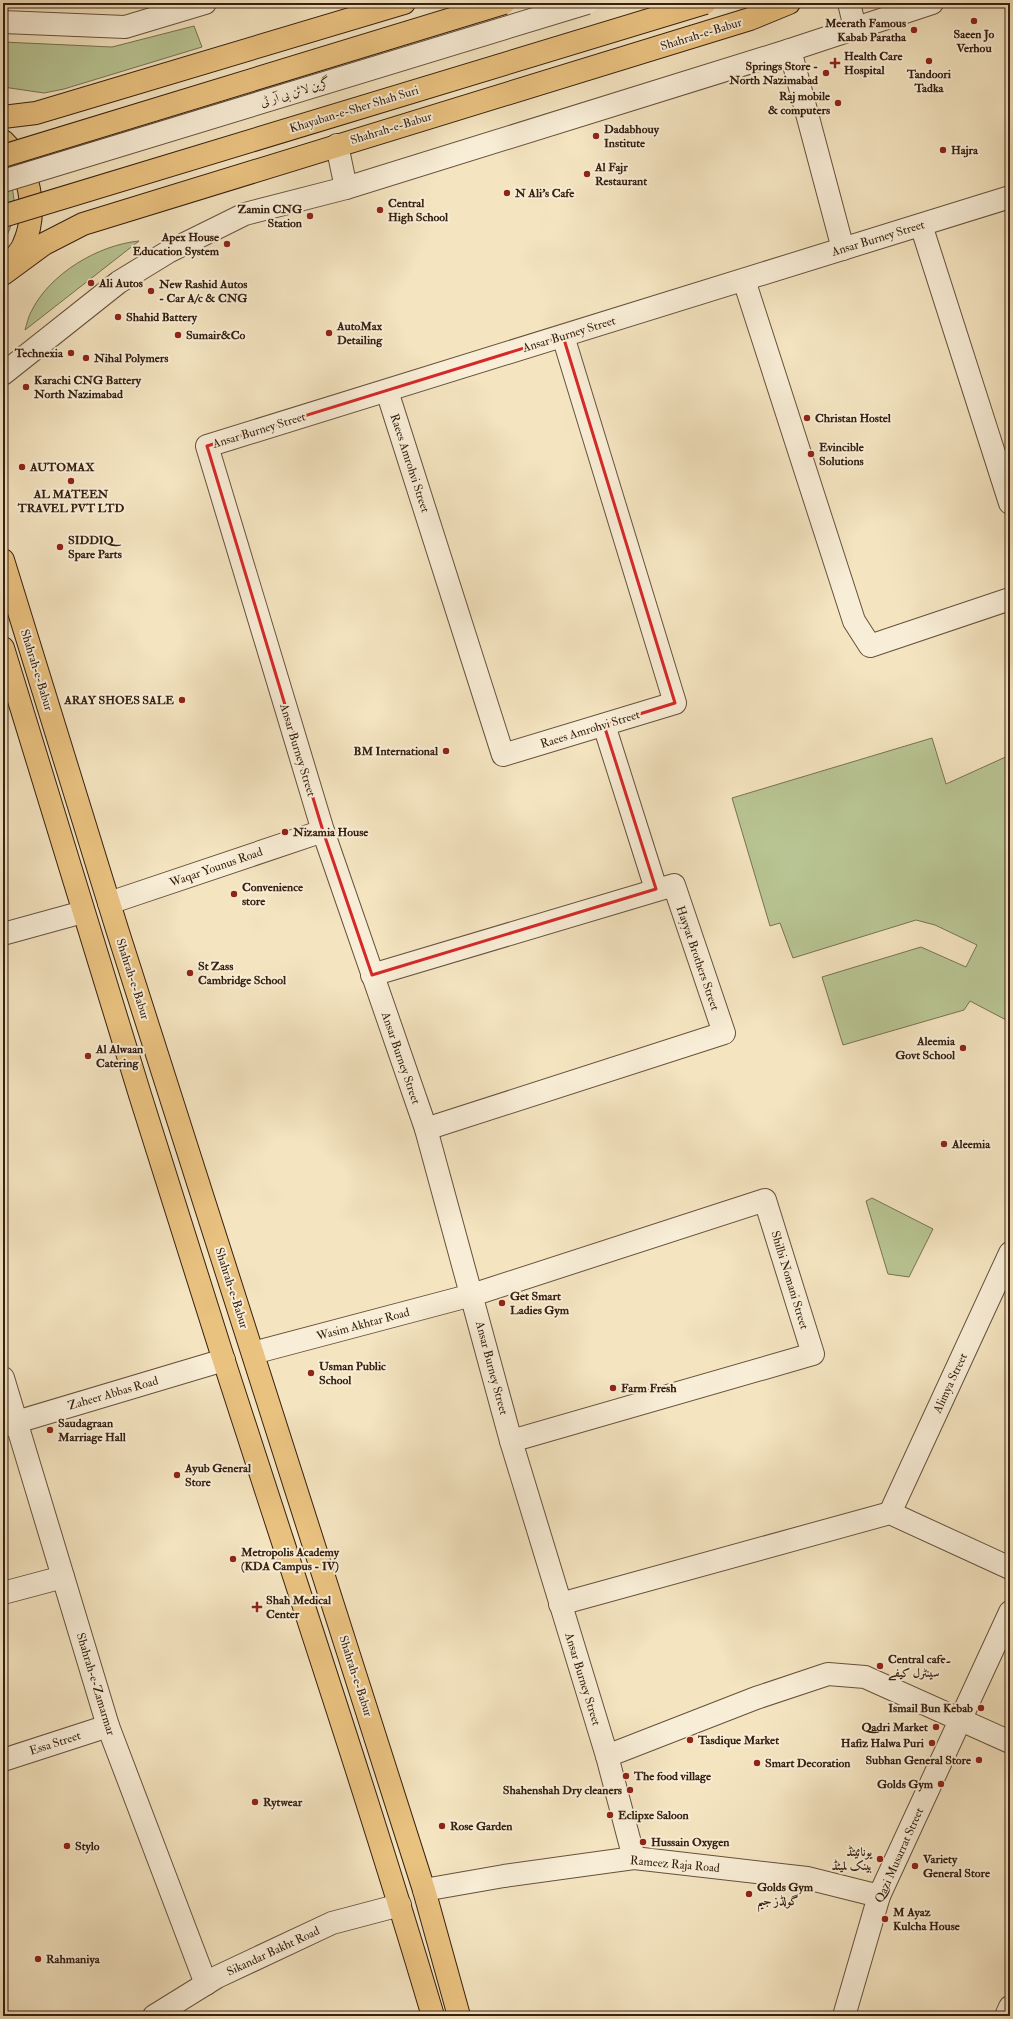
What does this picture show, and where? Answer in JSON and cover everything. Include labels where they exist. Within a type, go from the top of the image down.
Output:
[{"type":"main road","points":[[3,117],[36,113],[404,3]]},
{"type":"main road","points":[[3,156],[504,3]]},
{"type":"main road","name":"Khayaban-e-Sher Shah Suri","points":[[3,216],[705,3]]},
{"type":"main road","name":"Shahrah-e-Babur","points":[[3,273],[44,244],[83,224],[750,19],[789,3]]},
{"type":"main road","points":[[3,141],[14,151],[29,184],[31,219],[23,247],[3,273]]},
{"type":"main road","name":"Shahrah-e-Babur","points":[[3,560],[110,903],[424,1890],[459,2016]]},
{"type":"main road","points":[[3,648],[83,912],[203,1295],[400,1905],[433,2016]]},
{"type":"main road","points":[[203,1295],[232,1288]]},
{"type":"street","points":[[3,22],[125,27],[205,3]]},
{"type":"street","name":"گرین لائن بی آر ٹی","points":[[3,181],[587,3]]},
{"type":"street","points":[[849,3],[855,28]]},
{"type":"street","points":[[3,374],[119,282],[168,252],[245,214],[346,188],[790,50],[932,3]]},
{"type":"street","points":[[790,50],[843,250]]},
{"type":"street","points":[[337,145],[346,188]]},
{"type":"street","name":"Ansar Burney Street","points":[[634,1858],[607,1756],[511,1441],[426,1129],[323,832],[207,446],[1010,197]]},
{"type":"street","points":[[921,225],[1010,503]]},
{"type":"street","points":[[744,280],[854,621],[870,646],[1010,599]]},
{"type":"street","name":"Raees Amrohvi Street","points":[[387,391],[503,755],[675,703],[563,336]]},
{"type":"street","points":[[604,725],[656,889]]},
{"type":"street","name":"Waqar Younus Road","points":[[110,903],[323,832]]},
{"type":"street","name":"Hayyat Brothers Street","points":[[372,976],[656,889],[674,885],[724,1033],[426,1129]]},
{"type":"street","points":[[3,934],[83,912]]},
{"type":"street","name":"Shilbi Nomani Street","points":[[472,1295],[765,1200],[813,1354],[511,1441]]},
{"type":"street","name":"Alimya Street","points":[[890,1513],[1010,1253]]},
{"type":"street","name":"Wasim Akhtar Road","points":[[253,1353],[472,1295]]},
{"type":"street","name":"Zaheer Abbas Road","points":[[9,1423],[224,1360]]},
{"type":"street","name":"Shahrah-e-Zamarmar","points":[[3,1378],[9,1423],[63,1577],[108,1726],[206,1984]]},
{"type":"street","points":[[560,1604],[890,1513],[1010,1568]]},
{"type":"street","points":[[3,1593],[63,1577]]},
{"type":"street","name":"Qazi Musarrat Street","points":[[844,2016],[879,1896],[1010,1612]]},
{"type":"street","points":[[607,1756],[756,1698],[828,1674],[865,1677],[1010,1742]]},
{"type":"street","name":"Essa Street","points":[[3,1760],[108,1726]]},
{"type":"street","name":"Rameez Raja Road","points":[[424,1890],[504,1876],[634,1858],[807,1878],[879,1896]]},
{"type":"street","name":"Sikandar Bakht Road","points":[[154,2016],[217,1977],[332,1923],[400,1905]]},
{"type":"street","points":[[1006,2016],[1010,2007]]},
{"type":"highlighted area","points":[[563,336],[675,703],[604,725],[656,889],[372,975],[323,831],[207,446]]},
{"type":"green space","points":[[194,26],[202,47],[64,89],[44,93],[3,87],[3,42],[112,47]]},
{"type":"green space","points":[[3,165],[11,185],[14,213],[12,223],[3,243]]},
{"type":"green space","points":[[139,241],[25,330],[30,314],[39,298],[62,274],[76,264],[107,248]]},
{"type":"green space","points":[[932,738],[946,784],[1010,755],[1010,1022],[970,1001],[964,1010],[843,1045],[822,977],[921,947],[966,967],[977,945],[935,925],[916,920],[793,958],[780,923],[770,926],[732,798]]},
{"type":"green space","points":[[872,1198],[933,1229],[909,1277],[888,1274],[866,1201]]},
{"type":"place","name":"Saeen Jo Verhou","points":[[974,21]]},
{"type":"place","name":"Meerath Famous Kabab Paratha","points":[[914,30]]},
{"type":"place","name":"Tandoori Tadka","points":[[929,61]]},
{"type":"place","name":"Health Care Hospital","points":[[835,63]]},
{"type":"place","name":"Springs Store - North Nazimabad","points":[[826,73]]},
{"type":"place","name":"Raj mobile & computers","points":[[838,103]]},
{"type":"place","name":"Dadabhouy Institute","points":[[596,136]]},
{"type":"place","name":"Hajra","points":[[943,150]]},
{"type":"place","name":"Al Fajr Restaurant","points":[[587,174]]},
{"type":"place","name":"N Ali's Cafe","points":[[507,193]]},
{"type":"place","name":"Central High School","points":[[380,210]]},
{"type":"place","name":"Zamin CNG Station","points":[[310,216]]},
{"type":"place","name":"Apex House Education System","points":[[227,244]]},
{"type":"place","name":"Ali Autos","points":[[91,283]]},
{"type":"place","name":"New Rashid Autos - Car A/c & CNG","points":[[151,291]]},
{"type":"place","name":"Shahid Battery","points":[[118,317]]},
{"type":"place","name":"AutoMax Detailing","points":[[329,333]]},
{"type":"place","name":"Sumair&Co","points":[[178,335]]},
{"type":"place","name":"Technexia","points":[[71,353]]},
{"type":"place","name":"Nihal Polymers","points":[[86,358]]},
{"type":"place","name":"Karachi CNG Battery North Nazimabad","points":[[26,387]]},
{"type":"place","name":"Christan Hostel","points":[[807,418]]},
{"type":"place","name":"Evincible Solutions","points":[[811,454]]},
{"type":"place","name":"AUTOMAX","points":[[22,467]]},
{"type":"place","name":"AL MATEEN TRAVEL PVT LTD","points":[[71,481]]},
{"type":"place","name":"SIDDIQ Spare Parts","points":[[60,547]]},
{"type":"place","name":"ARAY SHOES SALE","points":[[182,700]]},
{"type":"place","name":"BM International","points":[[446,751]]},
{"type":"place","name":"Nizamia House","points":[[285,832]]},
{"type":"place","name":"Convenience store","points":[[234,894]]},
{"type":"place","name":"St Zass Cambridge School","points":[[190,973]]},
{"type":"place","name":"Aleemia Govt School","points":[[963,1048]]},
{"type":"place","name":"Al Alwaan Catering","points":[[88,1056]]},
{"type":"place","name":"Aleemia","points":[[944,1144]]},
{"type":"place","name":"Get Smart Ladies Gym","points":[[502,1303]]},
{"type":"place","name":"Usman Public School","points":[[311,1373]]},
{"type":"place","name":"Farm Fresh","points":[[613,1388]]},
{"type":"place","name":"Saudagraan Marriage Hall","points":[[50,1430]]},
{"type":"place","name":"Ayub General Store","points":[[177,1475]]},
{"type":"place","name":"Metropolis Academy (KDA Campus - IV)","points":[[233,1559]]},
{"type":"place","name":"Shah Medical Center","points":[[257,1607]]},
{"type":"place","name":"Central cafe۔ سینٹرل کیفے","points":[[880,1666]]},
{"type":"place","name":"Ismail Bun Kebab","points":[[981,1708]]},
{"type":"place","name":"Qadri Market","points":[[936,1727]]},
{"type":"place","name":"Tasdique Market","points":[[690,1740]]},
{"type":"place","name":"Hafiz Halwa Puri","points":[[932,1743]]},
{"type":"place","name":"Subhan General Store","points":[[979,1760]]},
{"type":"place","name":"Smart Decoration","points":[[757,1763]]},
{"type":"place","name":"The food village","points":[[626,1776]]},
{"type":"place","name":"Golds Gym","points":[[941,1784]]},
{"type":"place","name":"Shahenshah Dry cleaners","points":[[630,1790]]},
{"type":"place","name":"Rytwear","points":[[255,1802]]},
{"type":"place","name":"Eclipxe Saloon","points":[[610,1815]]},
{"type":"place","name":"Rose Garden","points":[[442,1826]]},
{"type":"place","name":"Hussain Oxygen","points":[[643,1842]]},
{"type":"place","name":"Stylo","points":[[67,1846]]},
{"type":"place","name":"یونائیٹڈ بینک لمیٹڈ","points":[[880,1859]]},
{"type":"place","name":"Variety General Store","points":[[915,1866]]},
{"type":"place","name":"Golds Gym گولڈز جیم","points":[[749,1894]]},
{"type":"place","name":"M Ayaz Kulcha House","points":[[885,1919]]},
{"type":"place","name":"Rahmaniya","points":[[38,1959]]}]
